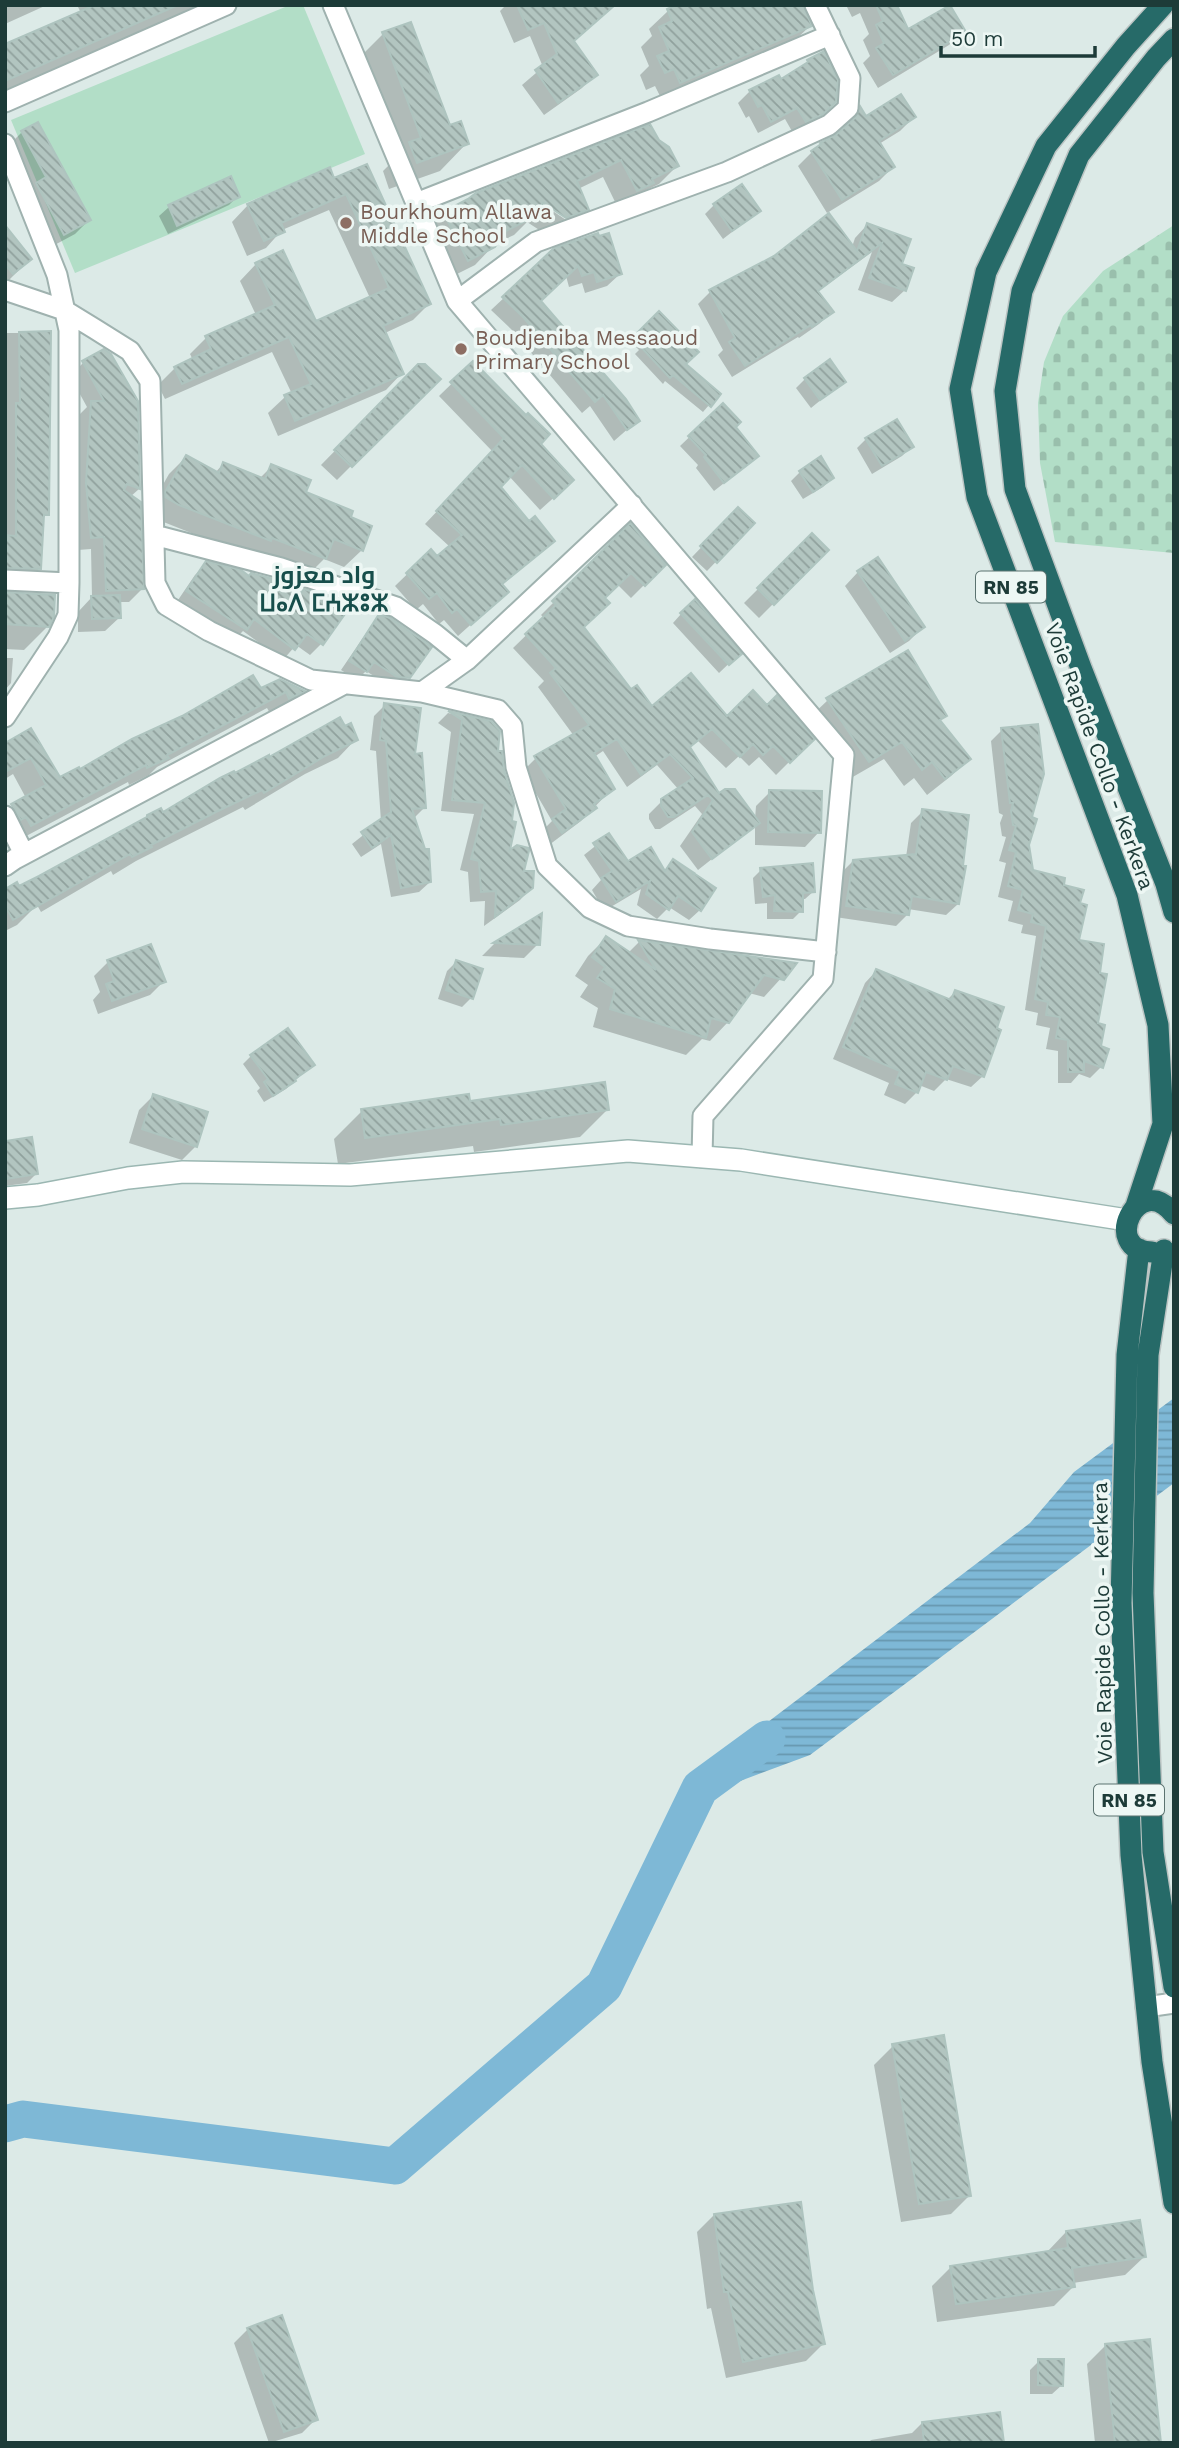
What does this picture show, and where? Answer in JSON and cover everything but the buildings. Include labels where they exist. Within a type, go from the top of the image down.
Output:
[{"type":"highway","name":"Voie Rapide Collo - Kerkera","points":[[1131,1213],[1163,1124],[1158,1025],[1127,895],[977,498],[960,389],[986,272],[1046,146],[1126,46],[1163,5]]},
{"type":"highway","name":"Voie Rapide Collo - Kerkera","points":[[1174,39],[1079,155],[1023,290],[1005,391],[1015,489],[1081,668],[1166,884],[1174,912]]},
{"type":"highway","points":[[1169,1245],[1147,1252],[1139,1250],[1128,1237],[1131,1213],[1143,1202],[1160,1202],[1174,1212]]},
{"type":"highway","name":"Voie Rapide Collo - Kerkera","points":[[1138,1355],[1169,1245]]},
{"type":"highway","name":"Voie Rapide Collo - Kerkera","points":[[1139,1250],[1132,1593],[1131,1855],[1146,2007],[1174,2203]]},
{"type":"highway","name":"Voie Rapide Collo - Kerkera","points":[[1132,1593],[1153,1852],[1174,1987]]},
{"type":"main road","points":[[5,1198],[183,1172],[351,1175],[628,1151],[741,1160],[1131,1213]]},
{"type":"street","points":[[5,102],[226,5]]},
{"type":"street","points":[[333,5],[457,301],[844,755],[823,979],[703,1116],[702,1157]]},
{"type":"street","points":[[457,301],[537,242],[727,172],[828,125],[848,108],[850,78],[815,5]]},
{"type":"street","points":[[416,203],[648,113],[830,35]]},
{"type":"street","points":[[5,144],[57,275],[69,331],[68,615],[58,637],[5,717]]},
{"type":"street","points":[[5,290],[64,310],[130,351],[150,381],[155,583],[166,605],[209,631],[311,680],[422,692],[498,710],[512,726],[516,767],[547,866],[590,908],[628,926],[710,939],[825,952]]},
{"type":"street","points":[[422,692],[467,660],[632,505]]},
{"type":"street","points":[[154,535],[281,568],[396,607],[467,660]]},
{"type":"street","points":[[5,579],[69,583]]},
{"type":"street","points":[[5,866],[344,684]]},
{"type":"street","points":[[5,817],[24,854]]},
{"type":"street","points":[[1146,2007],[1174,2003]]},
{"type":"green space","points":[[290,5],[303,5],[365,154],[75,273],[11,120]]},
{"type":"green space","points":[[1174,225],[1174,553],[1055,542],[1040,463],[1038,403],[1044,362],[1063,316],[1103,271]]},
{"type":"water","points":[[1174,1398],[1174,1483],[810,1755],[724,1787],[731,1750],[1030,1523],[1074,1472]]},
{"type":"waterway","points":[[5,2124],[23,2119],[395,2166],[604,1986],[700,1788],[767,1739]]},
{"type":"place","name":"Bourkhoum Allawa Middle School","points":[[346,223]]},
{"type":"place","name":"Boudjeniba Messaoud Primary School","points":[[461,349]]},
{"type":"district","name":"واد معزوز ⵡⴰⴷ ⵎⵄⵣⵓⵣ","points":[[324,589]]}]
